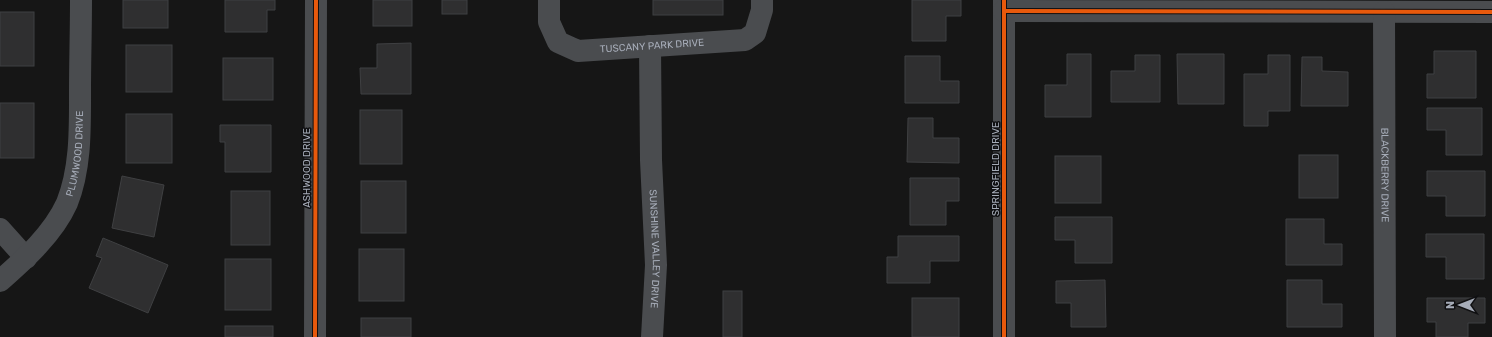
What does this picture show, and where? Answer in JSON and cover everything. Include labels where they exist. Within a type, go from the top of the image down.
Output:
[{"type":"street","name":"PLUMWOOD DRIVE","points":[[0,281],[26,258],[47,234],[67,203],[76,169],[80,132],[81,0]]},
{"type":"street","name":"ASHWOOD DRIVE","points":[[315,337],[316,0]]},
{"type":"street","name":"TUSCANY PARK DRIVE","points":[[548,0],[549,22],[558,42],[578,51],[745,40],[756,33],[762,10],[762,0]]},
{"type":"street","points":[[1004,6],[1271,6],[1384,12],[1492,12]]},
{"type":"street","name":"SPRINGFIELD DRIVE","points":[[1004,6],[1004,337]]},
{"type":"street","name":"BLACKBERRY DRIVE","points":[[1384,12],[1385,337]]},
{"type":"street","name":"SUNSHINE VALLEY DRIVE","points":[[650,46],[651,160],[656,265],[652,337]]},
{"type":"street","points":[[0,229],[26,258]]},
{"type":"building","points":[[123,0],[168,0],[168,28],[123,28]]},
{"type":"building","points":[[225,0],[275,0],[275,10],[267,10],[267,32],[225,32]]},
{"type":"building","points":[[373,0],[412,0],[412,26],[373,26]]},
{"type":"building","points":[[442,0],[467,0],[467,14],[442,14]]},
{"type":"building","points":[[653,0],[723,0],[723,15],[653,15]]},
{"type":"building","points":[[912,0],[961,0],[961,16],[946,16],[946,41],[912,41]]},
{"type":"building","points":[[0,12],[34,12],[34,66],[0,66]]},
{"type":"building","points":[[411,43],[411,94],[361,94],[360,68],[377,68],[377,44]]},
{"type":"building","points":[[126,45],[172,45],[172,92],[126,92]]},
{"type":"building","points":[[1434,51],[1476,51],[1476,98],[1427,98],[1427,74],[1434,74]]},
{"type":"building","points":[[1067,54],[1091,54],[1091,117],[1045,117],[1045,85],[1067,85]]},
{"type":"building","points":[[1177,54],[1224,54],[1224,104],[1178,104]]},
{"type":"building","points":[[1135,55],[1160,55],[1160,102],[1111,102],[1111,71],[1135,71]]},
{"type":"building","points":[[1268,55],[1290,55],[1290,111],[1268,111],[1268,126],[1244,126],[1244,74],[1268,74]]},
{"type":"building","points":[[905,56],[940,56],[940,81],[959,81],[959,103],[905,103]]},
{"type":"building","points":[[1302,57],[1322,57],[1322,71],[1348,72],[1348,106],[1301,106]]},
{"type":"building","points":[[223,58],[273,58],[273,100],[223,100]]},
{"type":"building","points":[[0,103],[34,103],[34,158],[0,158]]},
{"type":"building","points":[[1427,108],[1482,108],[1482,155],[1446,155],[1446,130],[1427,130]]},
{"type":"building","points":[[360,110],[402,110],[402,164],[360,164]]},
{"type":"building","points":[[126,114],[172,114],[172,163],[126,163]]},
{"type":"building","points":[[908,118],[933,118],[933,138],[959,138],[959,163],[907,162]]},
{"type":"building","points":[[220,125],[271,125],[271,172],[225,172],[225,142],[220,142]]},
{"type":"building","points":[[1299,155],[1338,155],[1338,198],[1299,198]]},
{"type":"building","points":[[1055,156],[1101,156],[1101,203],[1055,203]]},
{"type":"building","points":[[1427,171],[1485,171],[1485,216],[1446,216],[1446,196],[1427,196]]},
{"type":"building","points":[[122,176],[164,185],[154,237],[112,228]]},
{"type":"building","points":[[910,178],[959,178],[959,201],[946,201],[946,225],[910,225]]},
{"type":"building","points":[[361,181],[406,181],[406,233],[361,233]]},
{"type":"building","points":[[231,191],[270,191],[270,245],[231,245]]},
{"type":"building","points":[[1055,217],[1112,217],[1112,263],[1075,263],[1075,240],[1055,240]]},
{"type":"building","points":[[1286,219],[1324,219],[1324,244],[1342,244],[1342,265],[1286,265]]},
{"type":"building","points":[[1426,234],[1484,234],[1484,279],[1446,279],[1446,257],[1426,257]]},
{"type":"building","points":[[898,236],[959,236],[959,261],[930,261],[930,283],[887,283],[887,257],[898,257]]},
{"type":"building","points":[[103,238],[168,265],[148,313],[89,288],[102,258],[96,256]]},
{"type":"building","points":[[359,249],[404,249],[404,301],[359,301]]},
{"type":"building","points":[[225,259],[271,259],[271,310],[225,310]]},
{"type":"building","points":[[1105,280],[1106,327],[1071,327],[1071,303],[1056,303],[1056,281]]},
{"type":"building","points":[[1287,280],[1322,280],[1322,304],[1342,304],[1342,327],[1287,327]]},
{"type":"building","points":[[723,291],[742,291],[742,337],[723,337]]},
{"type":"building","points":[[912,298],[959,298],[959,337],[912,337]]},
{"type":"building","points":[[1427,298],[1485,298],[1485,323],[1468,323],[1468,337],[1436,337],[1436,322],[1427,322]]},
{"type":"building","points":[[361,318],[411,318],[411,337],[361,337]]},
{"type":"building","points":[[225,326],[273,326],[273,337],[225,337]]},
{"type":"cycle path","points":[[315,337],[316,0]]},
{"type":"cycle path","points":[[1004,0],[1004,337]]},
{"type":"cycle path","points":[[1004,11],[1492,12]]}]
